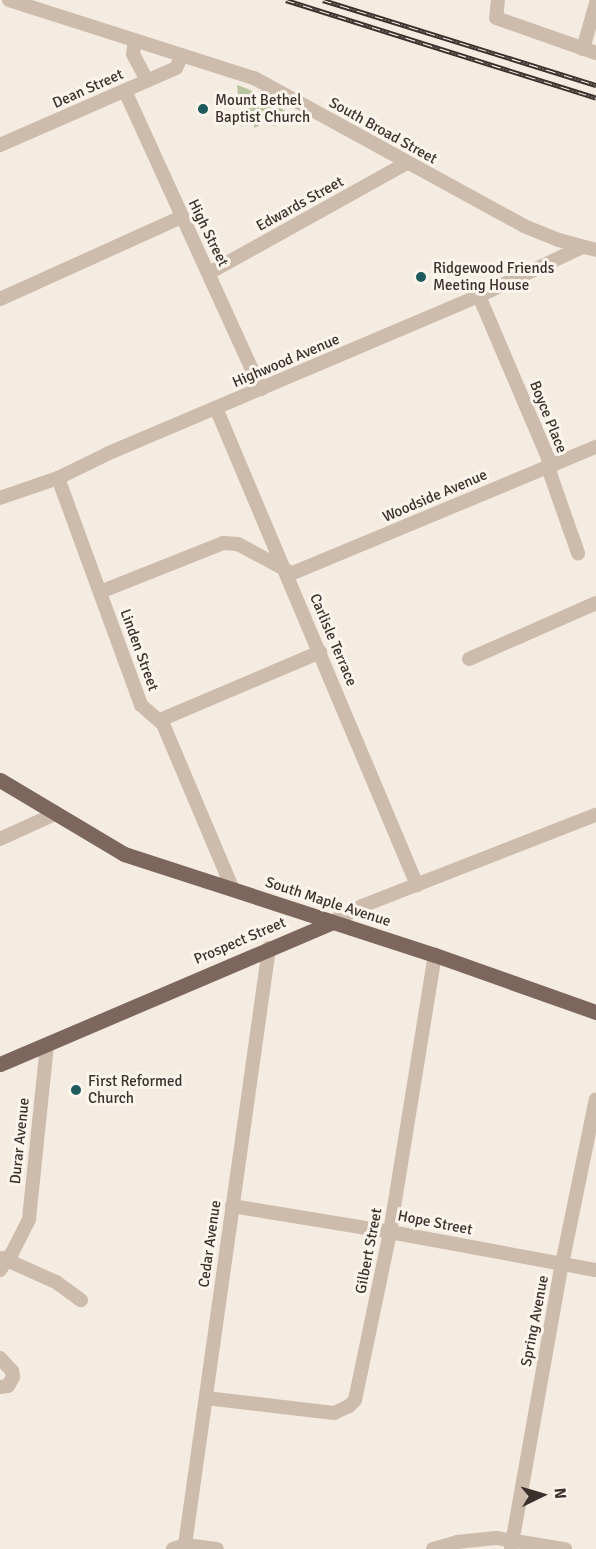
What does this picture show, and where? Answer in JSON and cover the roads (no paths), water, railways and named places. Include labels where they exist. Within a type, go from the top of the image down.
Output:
[{"type":"main road","name":"South Maple Avenue","points":[[0,780],[124,854],[330,923],[435,955],[596,1012]]},
{"type":"main road","name":"Prospect Street","points":[[0,1064],[330,923]]},
{"type":"street","name":"South Broad Street","points":[[9,0],[254,78],[407,164],[525,226],[591,252]]},
{"type":"street","points":[[498,0],[496,18],[590,51],[596,3]]},
{"type":"street","points":[[135,40],[133,54],[147,80]]},
{"type":"street","name":"Dean Street","points":[[0,145],[176,68],[182,55]]},
{"type":"street","name":"High Street","points":[[124,91],[261,390]]},
{"type":"street","name":"Edwards Street","points":[[209,273],[407,164]]},
{"type":"street","points":[[0,299],[182,217]]},
{"type":"street","name":"Highwood Avenue","points":[[0,498],[58,478],[109,453],[478,296],[591,252]]},
{"type":"street","name":"Boyce Place","points":[[478,296],[550,466],[578,553]]},
{"type":"street","name":"Carlisle Terrace","points":[[216,408],[417,885]]},
{"type":"street","name":"Woodside Avenue","points":[[287,572],[596,447]]},
{"type":"street","name":"Linden Street","points":[[58,478],[141,705],[160,720],[233,890]]},
{"type":"street","points":[[100,592],[223,543],[238,544],[287,572]]},
{"type":"street","points":[[469,659],[596,603]]},
{"type":"street","points":[[160,720],[320,652]]},
{"type":"street","points":[[0,839],[55,814]]},
{"type":"street","name":"Prospect Street","points":[[330,923],[362,906],[596,815]]},
{"type":"street","name":"Cedar Avenue","points":[[179,1547],[206,1398],[269,948]]},
{"type":"street","name":"Gilbert Street","points":[[206,1398],[326,1413],[350,1406],[358,1393],[390,1232],[435,955]]},
{"type":"street","name":"Durar Avenue","points":[[3,1262],[29,1219],[47,1045]]},
{"type":"street","name":"Spring Avenue","points":[[512,1544],[562,1264],[596,1099]]},
{"type":"street","name":"Hope Street","points":[[232,1206],[596,1270]]},
{"type":"street","points":[[3,1262],[56,1282],[81,1300]]},
{"type":"street","points":[[0,1358],[12,1371],[13,1377],[8,1386],[0,1387]]},
{"type":"street","points":[[433,1549],[476,1539],[565,1549]]},
{"type":"street","points":[[179,1547],[217,1549]]},
{"type":"railway","points":[[286,0],[596,98]]},
{"type":"railway","points":[[323,0],[596,85]]},
{"type":"place","name":"Mount Bethel Baptist Church","points":[[203,109]]},
{"type":"place","name":"Ridgewood Friends Meeting House","points":[[421,277]]},
{"type":"place","name":"First Reformed Church","points":[[76,1090]]}]
